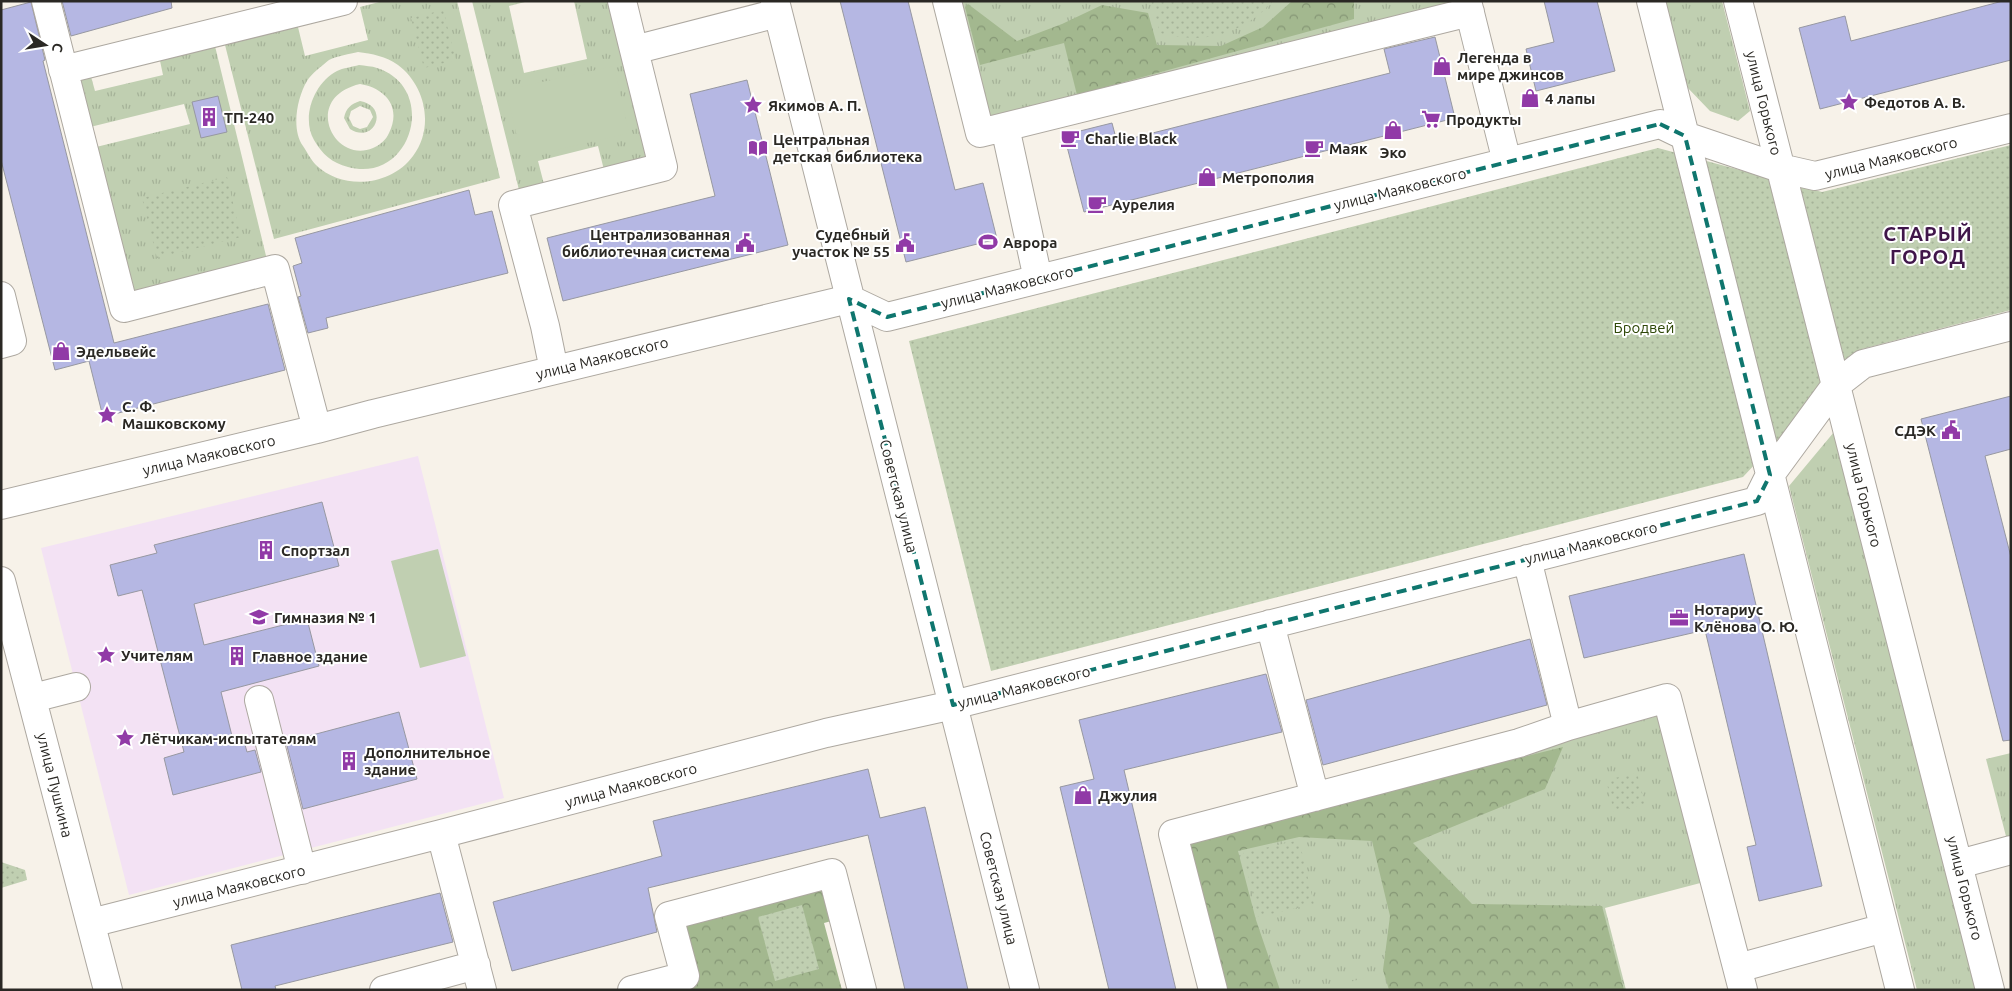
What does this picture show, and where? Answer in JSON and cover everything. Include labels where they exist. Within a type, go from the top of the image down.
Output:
[{"type":"street","points":[[46,1],[124,308],[275,269],[317,429]]},
{"type":"street","points":[[554,370],[513,205],[663,167],[622,1]]},
{"type":"street","points":[[948,1],[980,133],[1468,6],[1507,162]]},
{"type":"street","points":[[1651,1],[1900,990]]},
{"type":"street","name":"улица Горького","points":[[1738,1],[1990,990]]},
{"type":"street","points":[[63,70],[336,2]]},
{"type":"street","points":[[634,50],[776,7]]},
{"type":"street","name":"Советская улица","points":[[776,7],[1025,990]]},
{"type":"street","name":"улица Маяковского","points":[[1,505],[849,299],[887,317],[1660,124],[1684,136],[1780,168],[1815,176],[2011,128]]},
{"type":"street","points":[[1005,127],[1038,279]]},
{"type":"street","points":[[1,296],[12,340],[1,344]]},
{"type":"street","name":"улица Маяковского","points":[[91,923],[826,733],[953,705],[1756,501],[1770,475],[1836,385],[1863,364],[2011,326]]},
{"type":"street","points":[[1527,559],[1568,726]]},
{"type":"street","name":"улица Пушкина","points":[[1,581],[108,990]]},
{"type":"street","points":[[1270,624],[1315,797]]},
{"type":"street","points":[[33,698],[76,686]]},
{"type":"street","points":[[1213,990],[1173,834],[1519,743],[1568,726],[1667,698],[1741,979],[1884,928]]},
{"type":"street","points":[[259,700],[302,870]]},
{"type":"street","points":[[384,990],[479,978],[441,834]]},
{"type":"street","points":[[1959,864],[2011,850]]},
{"type":"street","points":[[632,990],[685,976],[669,916],[832,873],[862,990]]},
{"type":"highlighted area","points":[[1660,124],[1685,136],[1770,475],[1757,501],[953,705],[849,299],[887,317]]},
{"type":"shaded area","name":"Гимназия № 1","points":[[418,456],[504,798],[129,895],[41,548]]},
{"type":"green space","points":[[383,1],[457,1],[500,178],[274,239],[224,41],[297,23],[305,56],[368,40],[360,7]],"holes":[[[358,52],[389,59],[407,73],[420,95],[424,107],[425,120],[420,145],[404,166],[392,174],[366,182],[339,179],[316,165],[299,139],[296,122],[300,96],[309,78],[329,60]]]},
{"type":"green space","points":[[472,1],[529,1],[509,6],[524,73],[587,59],[574,1],[616,1],[656,161],[605,174],[598,146],[538,161],[545,188],[520,194]]},
{"type":"green space","points":[[954,1],[1461,1],[985,126]]},
{"type":"green space","points":[[1151,1],[1271,1],[1272,3],[1260,14],[1234,30],[1207,37],[1192,38],[1160,33]]},
{"type":"green space","points":[[1292,1],[1354,1],[1354,19],[1077,95],[1064,43],[980,65],[965,7],[968,4],[1017,41],[1062,24],[1102,5],[1148,13],[1157,45],[1221,46],[1263,27]]},
{"type":"green space","points":[[1665,1],[1722,1],[1750,111],[1738,121],[1710,111],[1685,85]]},
{"type":"green space","points":[[443,10],[456,60],[424,68],[411,18]]},
{"type":"green space","points":[[214,42],[268,264],[128,298],[92,148],[190,124],[184,104],[86,128],[73,77],[90,73],[95,91],[163,75],[159,56]]},
{"type":"green space","points":[[359,65],[375,67],[396,79],[408,94],[412,113],[410,131],[402,148],[388,162],[370,168],[348,167],[337,163],[320,150],[310,131],[310,111],[316,92],[329,76],[345,68]],"holes":[[[360,84],[369,86],[384,94],[389,100],[392,107],[393,124],[388,136],[380,144],[373,148],[359,151],[346,147],[336,139],[330,128],[328,115],[332,102],[342,91]]]},
{"type":"green space","points":[[614,66],[629,133],[522,158],[506,90]]},
{"type":"green space","points":[[360,101],[369,104],[375,110],[377,116],[376,123],[372,128],[366,132],[359,133],[350,129],[344,118],[348,109]],"holes":[[[360,106],[370,110],[373,117],[367,127],[360,129],[353,126],[349,118],[351,111]]]},
{"type":"green space","name":"Бродвей","points":[[2011,145],[2011,310],[1862,349],[1743,477],[991,671],[909,341],[1658,148],[1822,192]]},
{"type":"green space","points":[[227,177],[241,237],[157,258],[142,198]]},
{"type":"green space","points":[[1834,432],[1977,990],[1917,990],[1789,486]]},
{"type":"green space","points":[[438,549],[466,656],[420,668],[391,561]]},
{"type":"green space","points":[[1665,714],[1708,881],[1605,908],[1626,990],[1224,990],[1185,839]]},
{"type":"green space","points":[[1563,747],[1545,789],[1413,843],[1472,904],[1602,906],[1624,990],[1389,990],[1383,970],[1390,916],[1372,841],[1299,837],[1238,851],[1256,920],[1280,990],[1227,990],[1188,840]]},
{"type":"green space","points":[[2011,753],[2011,844],[2008,844],[1986,759]]},
{"type":"green space","points":[[1637,773],[1645,804],[1614,812],[1606,780]]},
{"type":"green space","points":[[1299,840],[1314,904],[1258,917],[1243,853]]},
{"type":"green space","points":[[1,862],[25,870],[27,880],[1,888]]},
{"type":"green space","points":[[828,879],[839,919],[824,923],[842,990],[652,990],[690,979],[674,919]]},
{"type":"green space","points":[[802,905],[819,969],[775,981],[758,917]]},
{"type":"green space","points":[[1383,973],[1388,990],[1320,990]]},
{"type":"building","points":[[62,1],[171,1],[172,8],[71,36]]},
{"type":"building","points":[[840,1],[908,1],[955,190],[983,183],[997,239],[906,262]]},
{"type":"building","points":[[1544,1],[1597,1],[1615,71],[1536,91],[1526,49],[1554,42]]},
{"type":"building","points":[[2003,1],[2011,1],[2011,60],[1820,109],[1799,28],[1845,16],[1851,41]]},
{"type":"building","points":[[31,2],[45,60],[43,61],[114,343],[268,304],[285,370],[103,417],[89,361],[55,370],[1,160],[1,10]]},
{"type":"building","points":[[1435,37],[1455,118],[1084,212],[1064,135],[1112,123],[1117,142],[1390,73],[1384,49]]},
{"type":"building","points":[[747,80],[788,245],[563,301],[547,238],[715,196],[690,94]]},
{"type":"building","name":"ТП-240","points":[[218,96],[227,132],[201,138],[192,102]]},
{"type":"building","points":[[469,190],[475,215],[492,211],[508,273],[326,318],[328,328],[308,333],[298,297],[301,296],[293,266],[302,263],[295,238]]},
{"type":"building","points":[[2011,396],[2011,449],[1985,456],[2011,557],[2011,740],[2003,741],[1921,419]]},
{"type":"building","name":"Главное здание","points":[[322,502],[339,566],[194,604],[204,645],[307,619],[319,666],[221,692],[234,744],[244,741],[247,752],[255,750],[261,772],[173,795],[164,758],[184,752],[142,590],[118,596],[110,565],[157,553],[154,545]]},
{"type":"building","points":[[1744,554],[1822,886],[1759,901],[1747,847],[1756,845],[1705,630],[1584,658],[1569,596]]},
{"type":"building","points":[[1530,639],[1547,705],[1323,765],[1306,700]]},
{"type":"building","points":[[1266,674],[1282,732],[1124,770],[1176,990],[1109,990],[1060,787],[1094,779],[1079,720]]},
{"type":"building","name":"Дополнительное здание","points":[[399,712],[417,779],[303,809],[286,742]]},
{"type":"building","points":[[868,769],[880,818],[925,807],[968,990],[905,990],[868,835],[648,888],[657,932],[512,971],[493,902],[662,856],[653,821]]},
{"type":"building","points":[[440,893],[453,942],[275,986],[276,990],[242,990],[231,945]]},
{"type":"place","name":"Легенда в мире джинсов","points":[[1442,66]]},
{"type":"place","name":"4 лапы","points":[[1530,98]]},
{"type":"place","name":"Федотов А. В.","points":[[1849,102]]},
{"type":"place","name":"Якимов А. П.","points":[[753,105]]},
{"type":"place","name":"ТП-240","points":[[209,117]]},
{"type":"place","name":"Продукты","points":[[1431,119]]},
{"type":"place","name":"Эко","points":[[1393,130]]},
{"type":"place","name":"Charlie Black","points":[[1070,138]]},
{"type":"place","name":"Центральная детская библиотека","points":[[758,148]]},
{"type":"place","name":"Маяк","points":[[1314,148]]},
{"type":"place","name":"Метрополия","points":[[1207,177]]},
{"type":"place","name":"Аурелия","points":[[1097,204]]},
{"type":"place","name":"Аврора","points":[[988,242]]},
{"type":"place","name":"Централизованная библиотечная система","points":[[745,243]]},
{"type":"place","name":"Судебный участок № 55","points":[[905,243]]},
{"type":"place","name":"Эдельвейс","points":[[61,351]]},
{"type":"place","name":"С. Ф. Машковскому","points":[[107,415]]},
{"type":"place","name":"СДЭК","points":[[1951,430]]},
{"type":"place","name":"Спортзал","points":[[266,550]]},
{"type":"place","name":"Гимназия № 1","points":[[259,617]]},
{"type":"place","name":"Нотариус Клёнова О. Ю.","points":[[1679,618]]},
{"type":"place","name":"Учителям","points":[[106,655]]},
{"type":"place","name":"Главное здание","points":[[237,656]]},
{"type":"place","name":"Лётчикам-испытателям","points":[[125,738]]},
{"type":"place","name":"Дополнительное здание","points":[[349,761]]},
{"type":"place","name":"Джулия","points":[[1083,795]]},
{"type":"district","name":"СТАРЫЙ ГОРОД","points":[[1928,244]]}]
